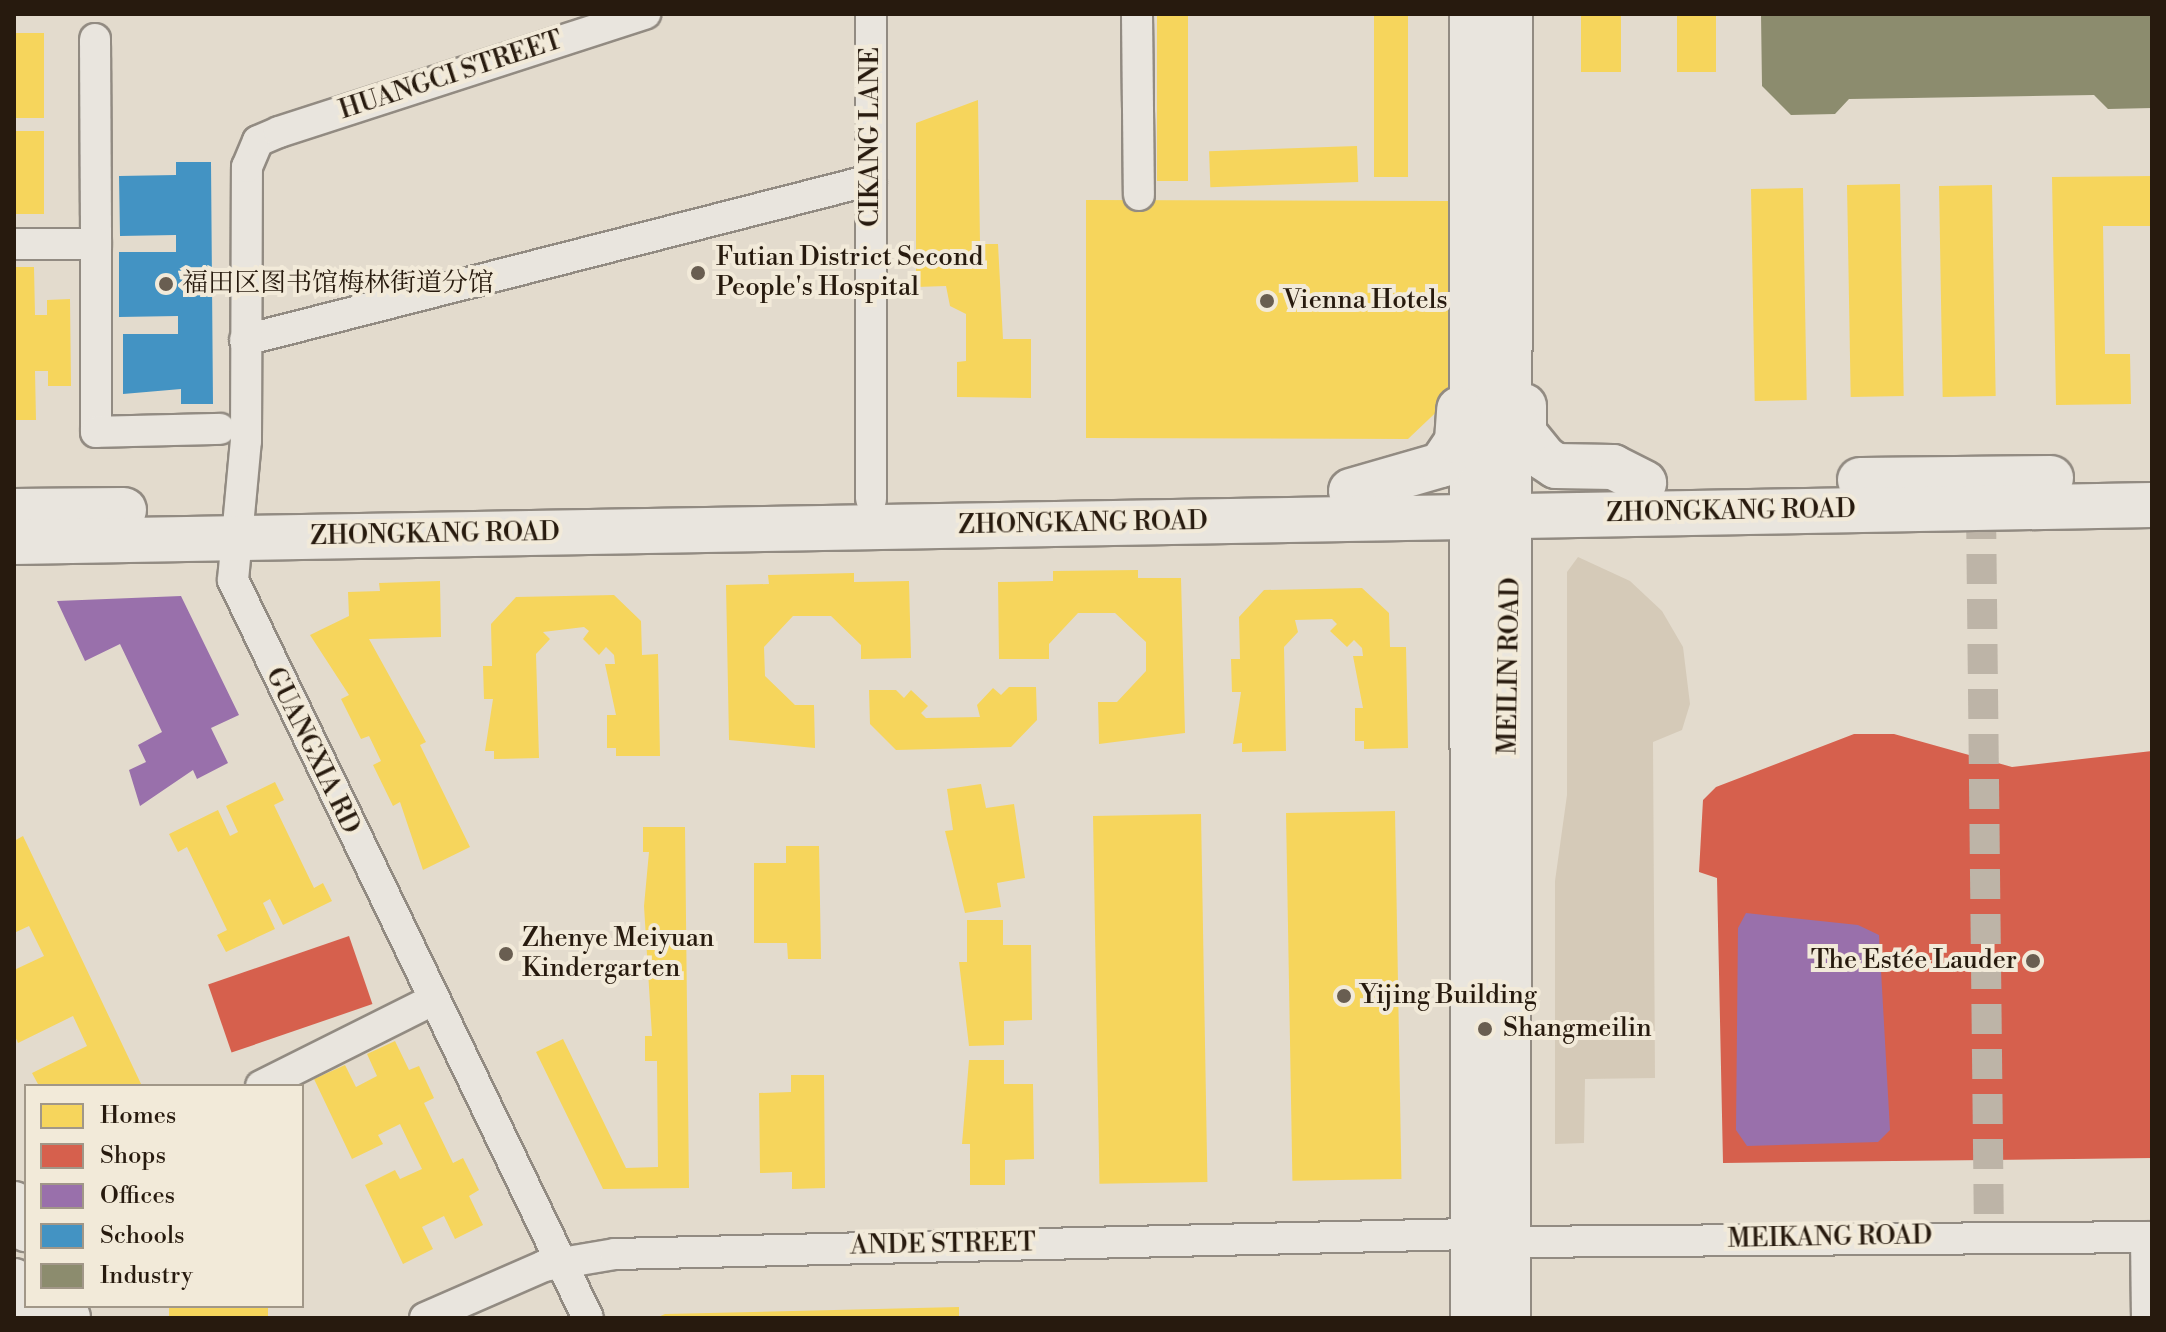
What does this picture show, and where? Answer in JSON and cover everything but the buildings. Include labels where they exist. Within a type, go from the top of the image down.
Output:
[{"type":"main road","name":"MEILIN ROAD","points":[[1472,14],[1494,374]]},
{"type":"main road","name":"MEILIN ROAD","points":[[1473,1318],[1485,1243],[1494,374],[1510,14]]},
{"type":"main road","points":[[1494,374],[1524,433],[1544,458],[1556,466],[1613,467],[1644,497],[1560,523],[1539,537],[1530,620],[1490,670],[1451,561],[1432,541],[1375,536],[1351,504],[1441,465],[1457,441],[1459,404],[1494,374]]},
{"type":"main road","name":"ZHONGKANG ROAD","points":[[14,511],[239,522],[1351,504],[1644,497],[2152,476]]},
{"type":"main road","name":"ZHONGKANG ROAD","points":[[1644,497],[2152,505]]},
{"type":"main road","name":"ZHONGKANG ROAD","points":[[14,542],[239,522],[871,499],[1351,504]]},
{"type":"main road","name":"MEILIN ROAD","points":[[1485,1243],[1508,1318]]},
{"type":"main road","points":[[14,1281],[24,1302]]},
{"type":"street","name":"HUANGCI STREET","points":[[258,141],[645,14]]},
{"type":"street","name":"CIKANG LANE","points":[[871,14],[871,499]]},
{"type":"street","points":[[1137,14],[1139,195]]},
{"type":"street","points":[[95,39],[96,432],[220,429]]},
{"type":"street","name":"GUANGXIA RD","points":[[258,141],[247,167],[239,522],[233,580],[245,612],[588,1318]]},
{"type":"street","points":[[245,340],[871,180]]},
{"type":"street","points":[[14,244],[96,244]]},
{"type":"street","points":[[265,1084],[433,1000]]},
{"type":"street","points":[[2147,1318],[2149,1237]]},
{"type":"street","name":"MEIKANG ROAD","points":[[1485,1243],[2149,1237]]},
{"type":"street","name":"ANDE STREET","points":[[425,1318],[566,1269],[637,1252],[1485,1243]]},
{"type":"street","name":"ANDE STREET","points":[[463,1318],[566,1269]]},
{"type":"shaded area","points":[[1578,557],[1630,581],[1662,611],[1683,647],[1690,704],[1682,730],[1653,742],[1655,1078],[1585,1079],[1584,1143],[1555,1144],[1555,881],[1567,795],[1567,572]]},
{"type":"tunnel","points":[[1981,509],[1989,1236]]},
{"type":"place","name":"Futian District Second People's Hospital","points":[[698,273]]},
{"type":"place","name":"福田区图书馆梅林街道分馆","points":[[166,284]]},
{"type":"place","name":"Vienna Hotels","points":[[1267,301]]},
{"type":"place","name":"Zhenye Meiyuan Kindergarten","points":[[506,954]]},
{"type":"place","name":"The Estée Lauder","points":[[2033,961]]},
{"type":"place","name":"Yijing Building","points":[[1344,996]]},
{"type":"place","name":"Shangmeilin","points":[[1485,1029]]}]
